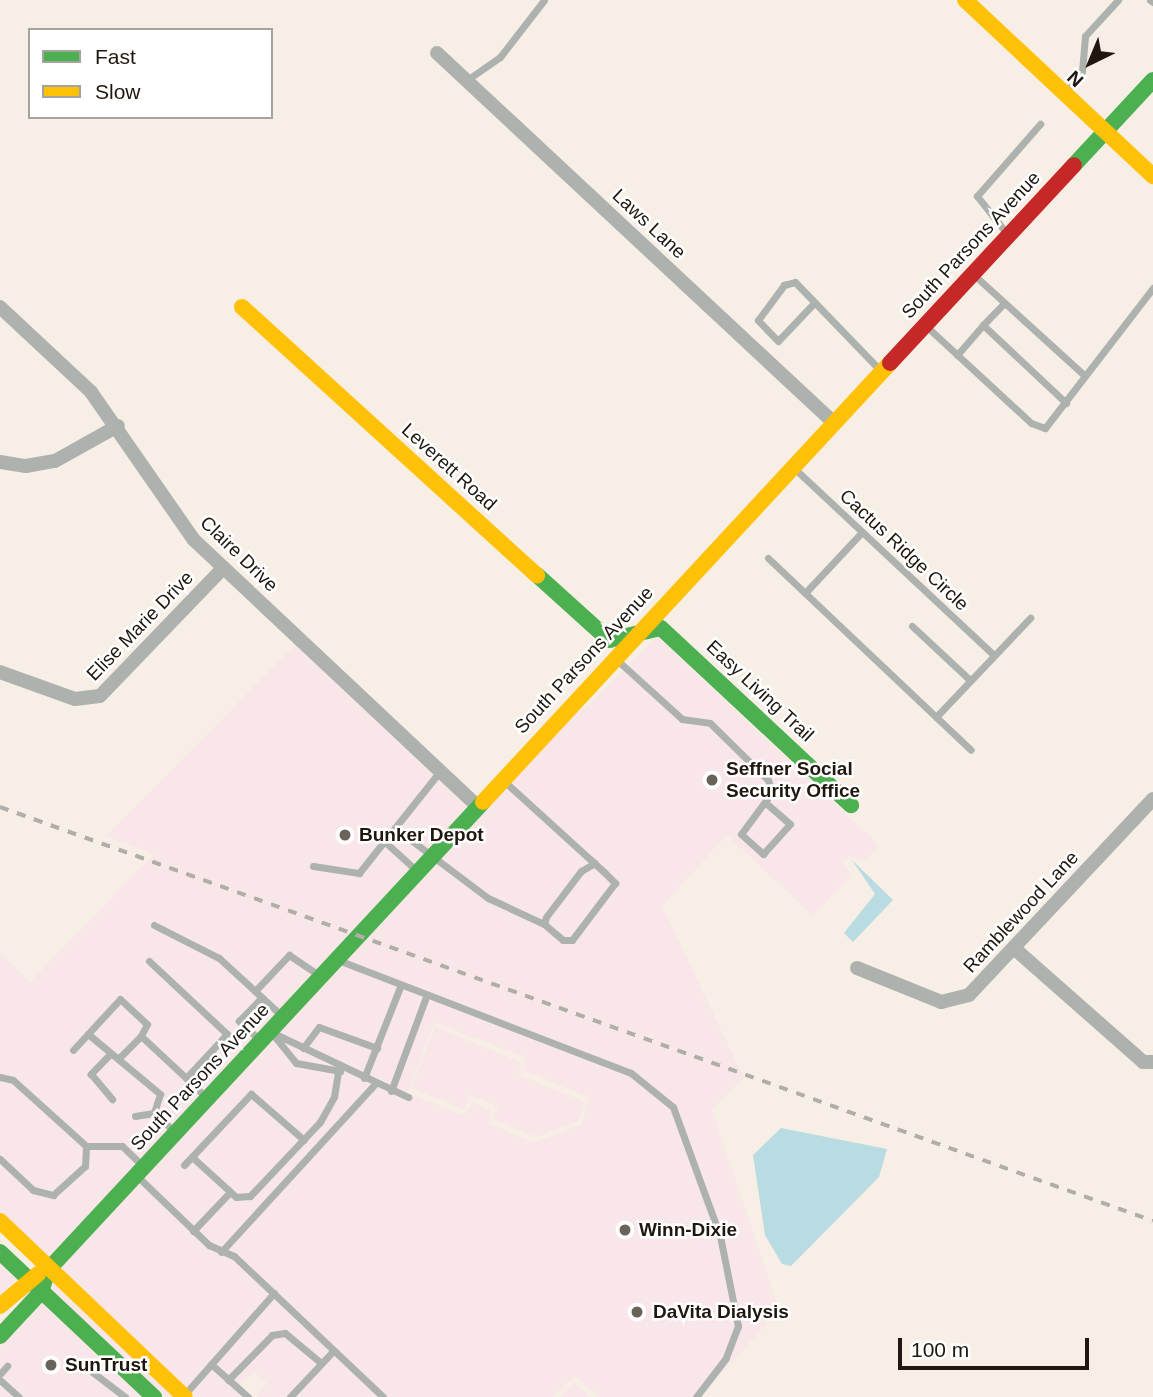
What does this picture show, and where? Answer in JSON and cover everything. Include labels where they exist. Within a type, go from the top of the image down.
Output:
[{"type":"main road","points":[[965,0],[1153,176]]},
{"type":"main road","name":"South Parsons Avenue","points":[[0,1336],[41,1292],[48,1270],[338,960],[501,778],[1153,80]]},
{"type":"main road","name":"Leverett Road","points":[[242,307],[609,640],[634,636]]},
{"type":"main road","name":"Easy Living Trail","points":[[634,636],[661,628],[851,805]]},
{"type":"main road","points":[[0,1222],[184,1396]]},
{"type":"main road","points":[[0,1252],[154,1397]]},
{"type":"main road","name":"South Parsons Avenue","points":[[0,1306],[27,1278],[48,1270]]},
{"type":"street","name":"Laws Lane","points":[[437,53],[834,423]]},
{"type":"street","name":"Claire Drive","points":[[0,307],[118,426],[172,514],[223,568],[477,806]]},
{"type":"street","points":[[0,462],[26,466],[55,461],[118,426]]},
{"type":"street","name":"Elise Marie Drive","points":[[0,672],[75,699],[100,696],[223,568]]},
{"type":"street","name":"Ramblewood Lane","points":[[857,968],[941,1002],[969,996],[1153,799]]},
{"type":"street","points":[[1015,949],[1143,1062],[1153,1062]]},
{"type":"lane","points":[[467,80],[500,57],[544,0]]},
{"type":"lane","points":[[1065,93],[1082,71],[1085,36],[1118,0]]},
{"type":"lane","points":[[1009,236],[977,196],[1040,124]]},
{"type":"lane","points":[[973,274],[1085,376]]},
{"type":"lane","points":[[814,303],[778,341],[758,320],[787,282],[814,303],[882,372]]},
{"type":"lane","points":[[925,326],[1037,427],[1051,424],[1153,288]]},
{"type":"lane","points":[[957,355],[1004,303]]},
{"type":"lane","points":[[984,325],[1066,403]]},
{"type":"lane","name":"Cactus Ridge Circle","points":[[793,467],[994,655]]},
{"type":"lane","points":[[805,593],[862,532]]},
{"type":"lane","points":[[768,558],[971,750]]},
{"type":"lane","points":[[936,717],[1030,618]]},
{"type":"lane","points":[[912,626],[970,680]]},
{"type":"lane","points":[[614,657],[682,719],[710,723],[768,780],[766,803],[741,830],[765,854],[790,824],[766,803]]},
{"type":"lane","points":[[313,866],[359,873],[440,771]]},
{"type":"lane","points":[[395,828],[429,858],[488,898],[572,940],[606,901],[615,883],[501,778]]},
{"type":"lane","points":[[384,841],[418,871]]},
{"type":"lane","points":[[544,924],[581,871],[595,863]]},
{"type":"lane","points":[[154,925],[219,958],[285,1017]]},
{"type":"lane","points":[[255,991],[289,955],[322,977]]},
{"type":"lane","points":[[338,960],[400,987],[631,1073],[673,1107],[720,1236],[738,1326],[726,1358],[696,1397]]},
{"type":"lane","points":[[149,961],[226,1034],[186,1078]]},
{"type":"lane","points":[[363,1078],[400,987]]},
{"type":"lane","points":[[262,997],[239,1021],[266,1037],[296,1063],[338,1071],[348,1070]]},
{"type":"lane","points":[[391,1091],[426,997]]},
{"type":"lane","points":[[73,1050],[120,999],[147,1024],[141,1036],[120,1057]]},
{"type":"lane","points":[[303,1048],[319,1027],[377,1048]]},
{"type":"lane","points":[[88,1034],[110,1054],[120,1057],[160,1094],[155,1113]]},
{"type":"lane","points":[[141,1036],[208,1099]]},
{"type":"lane","points":[[266,1037],[303,1048],[375,1084],[408,1097]]},
{"type":"lane","points":[[110,1054],[91,1074],[112,1099]]},
{"type":"lane","points":[[192,1157],[230,1192],[250,1196],[304,1140],[332,1105],[338,1071]]},
{"type":"lane","points":[[0,1077],[13,1080],[86,1146],[122,1146],[140,1171],[193,1231],[274,1293],[383,1397]]},
{"type":"lane","points":[[221,1252],[375,1084]]},
{"type":"lane","points":[[184,1165],[251,1094],[304,1140]]},
{"type":"lane","points":[[135,1116],[155,1113]]},
{"type":"lane","points":[[155,1113],[176,1133]]},
{"type":"lane","points":[[0,1159],[33,1190],[53,1195],[85,1166],[86,1146]]},
{"type":"lane","points":[[193,1231],[230,1192]]},
{"type":"lane","points":[[184,1396],[274,1293]]},
{"type":"lane","points":[[229,1380],[272,1335],[285,1334],[321,1363]]},
{"type":"lane","points":[[290,1397],[334,1350]]},
{"type":"lane","points":[[211,1364],[248,1397]]},
{"type":"lane","points":[[0,1374],[7,1366]]},
{"type":"lane","points":[[91,1371],[125,1397]]},
{"type":"lane","points":[[0,1380],[19,1397]]},
{"type":"shaded area","points":[[657,636],[879,845],[864,861],[848,856],[843,863],[851,875],[813,916],[727,835],[662,906],[744,1078],[712,1110],[779,1310],[700,1397],[600,1397],[575,1376],[552,1397],[257,1397],[267,1383],[255,1372],[241,1383],[249,1397],[196,1397],[58,1269],[569,716],[589,705]],"holes":[[[434,1022],[525,1057],[525,1071],[589,1097],[582,1124],[534,1143],[489,1124],[490,1110],[473,1103],[463,1115],[407,1093]]]},
{"type":"shaded area","points":[[295,645],[467,807],[49,1260],[0,1211],[0,953],[30,982],[154,854],[106,836]]},
{"type":"shaded area","points":[[435,1027],[522,1063],[518,1075],[585,1102],[578,1121],[536,1137],[493,1119],[498,1106],[470,1095],[464,1109],[411,1088]]},
{"type":"shaded area","points":[[0,1262],[17,1279],[0,1296]]},
{"type":"shaded area","points":[[51,1282],[175,1397],[165,1397],[49,1289]]},
{"type":"shaded area","points":[[41,1302],[143,1397],[0,1397],[0,1346]]},
{"type":"shaded area","points":[[574,1382],[590,1397],[560,1397]]},
{"type":"water","points":[[852,860],[893,900],[853,942],[844,933],[875,894]]},
{"type":"water","points":[[781,1128],[887,1149],[879,1177],[791,1266],[782,1264],[765,1235],[753,1155]]},
{"type":"railway","points":[[0,807],[1153,1221]]},
{"type":"traffic: fast","points":[[1074,165],[1153,80]]},
{"type":"traffic: fast","points":[[537,575],[609,640],[661,628],[851,805]]},
{"type":"traffic: fast","points":[[0,1336],[41,1292],[48,1270],[483,802]]},
{"type":"traffic: fast","points":[[0,1252],[154,1397]]},
{"type":"traffic: slow","points":[[965,0],[1153,176]]},
{"type":"traffic: slow","points":[[242,307],[537,575]]},
{"type":"traffic: slow","points":[[483,802],[890,363]]},
{"type":"traffic: slow","points":[[0,1221],[185,1397]]},
{"type":"traffic: slow","points":[[0,1306],[38,1274]]},
{"type":"traffic: jam","points":[[890,363],[1074,165]]},
{"type":"place","name":"Seffner Social Security Office","points":[[712,780]]},
{"type":"place","name":"Bunker Depot","points":[[345,835]]},
{"type":"place","name":"Winn-Dixie","points":[[625,1230]]},
{"type":"place","name":"DaVita Dialysis","points":[[637,1312]]},
{"type":"place","name":"SunTrust","points":[[51,1365]]}]
